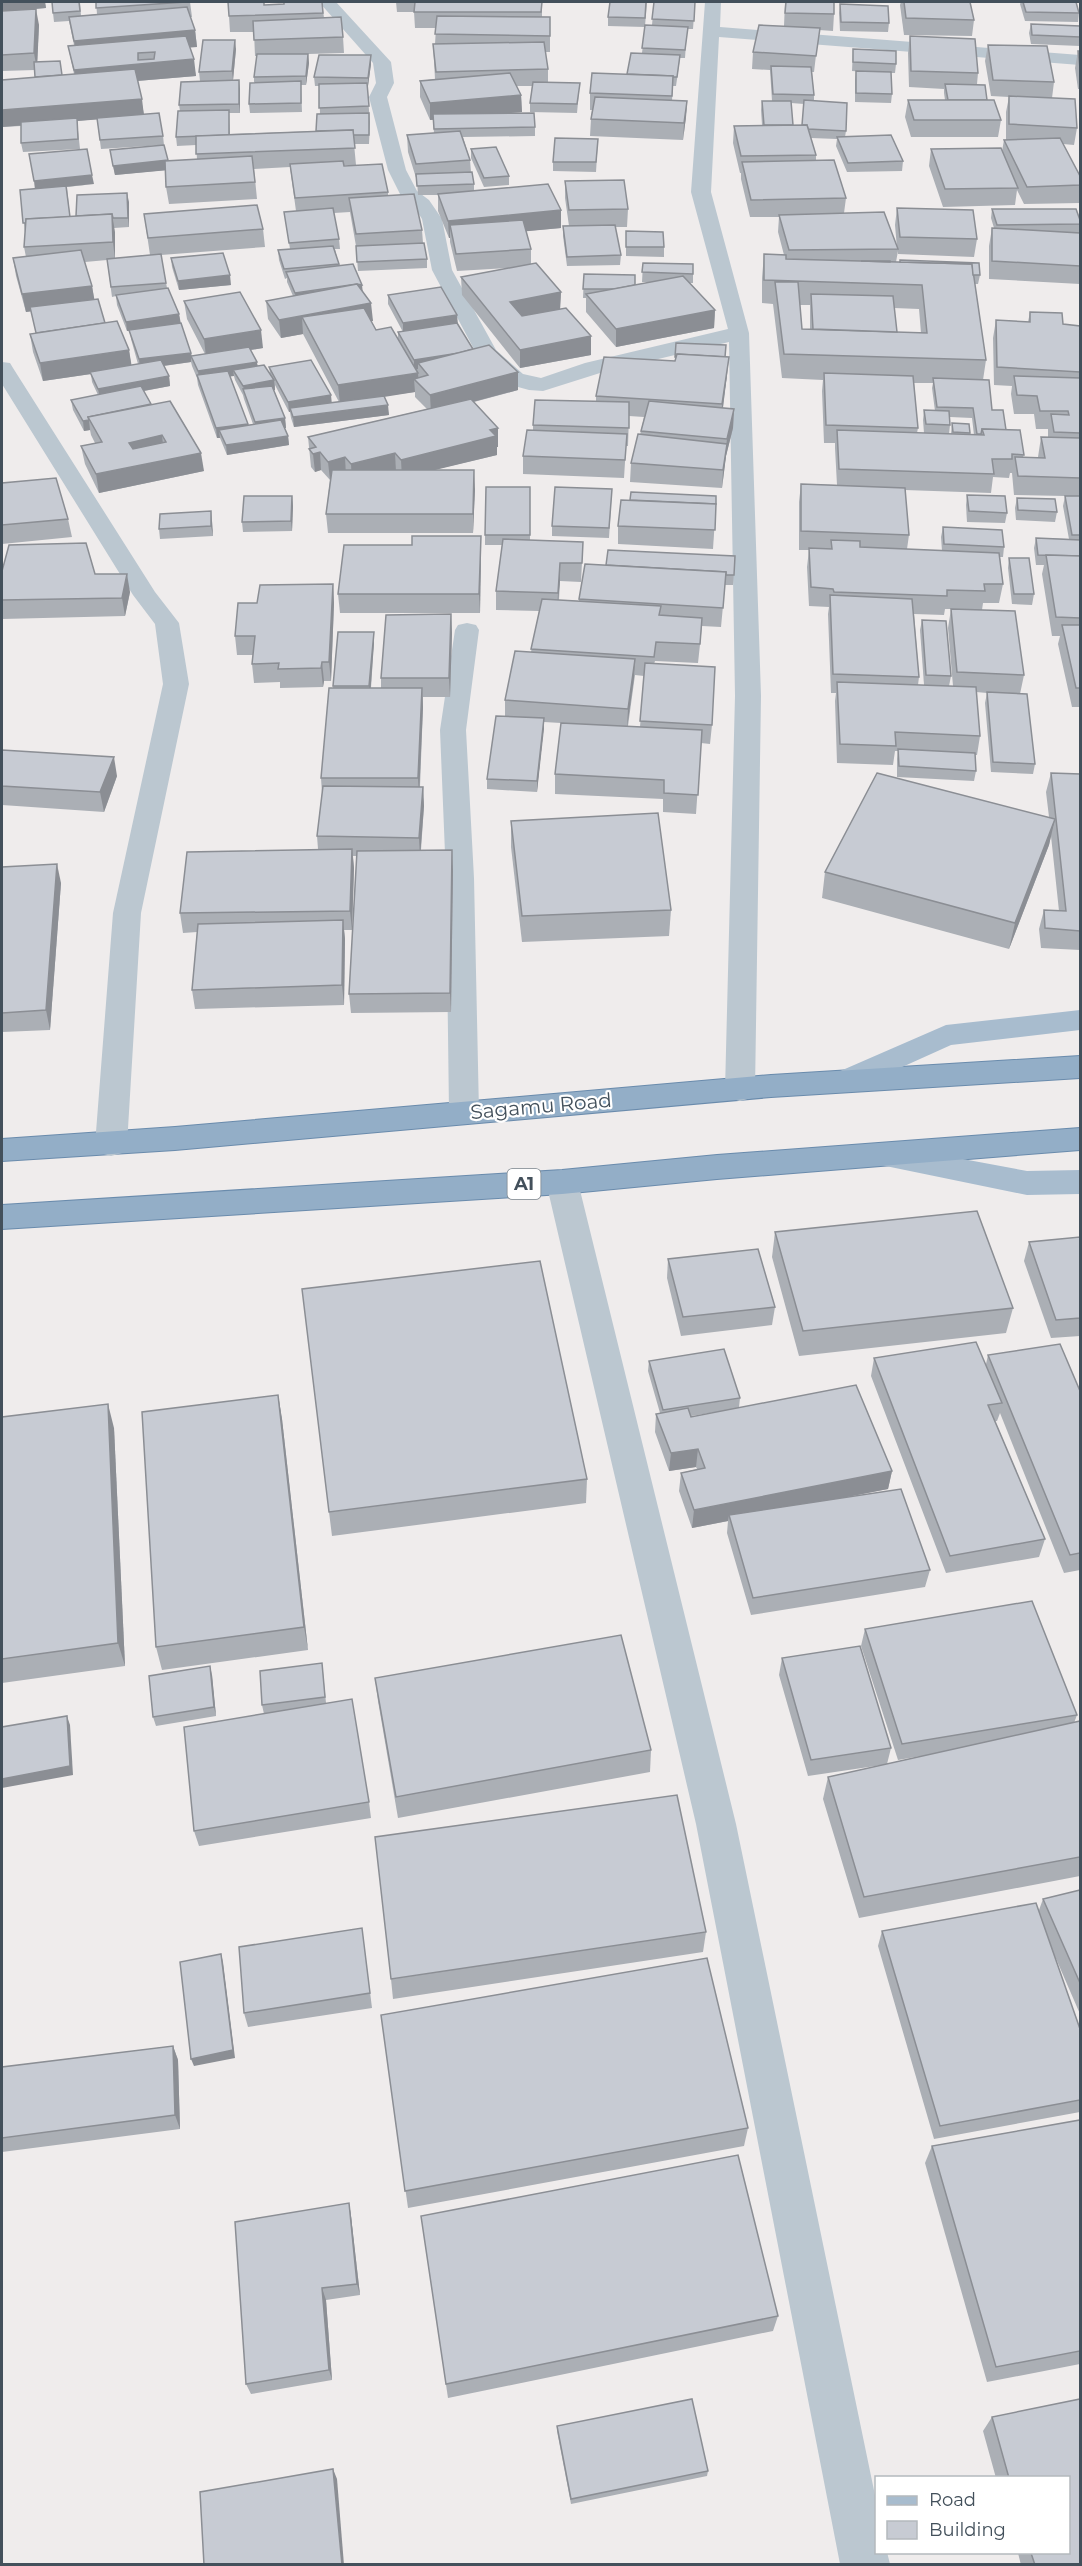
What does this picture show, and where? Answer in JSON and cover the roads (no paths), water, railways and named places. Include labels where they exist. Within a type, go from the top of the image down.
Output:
[{"type":"highway","name":"Sagamu Road","points":[[2,1150],[111,1145],[464,1112],[849,1080],[1080,1067]]},
{"type":"highway","name":"A1","points":[[2,1217],[562,1182],[717,1167],[1080,1139]]},
{"type":"main road","points":[[849,1080],[946,1035],[1080,1020]]},
{"type":"main road","points":[[882,1155],[1027,1183],[1080,1182]]},
{"type":"street","points":[[327,2],[382,62],[385,82],[378,97],[397,170],[409,194],[422,204],[432,219],[442,270],[487,353],[515,379],[543,385],[593,368],[739,333]]},
{"type":"street","points":[[713,2],[701,192],[739,333],[747,696],[741,1090]]},
{"type":"street","points":[[712,31],[1080,60]]},
{"type":"street","points":[[2,368],[145,594],[167,623],[176,684],[127,913],[111,1145]]},
{"type":"street","points":[[464,1112],[460,878],[453,730],[467,630]]},
{"type":"street","points":[[562,1182],[716,1824],[866,2565]]}]
